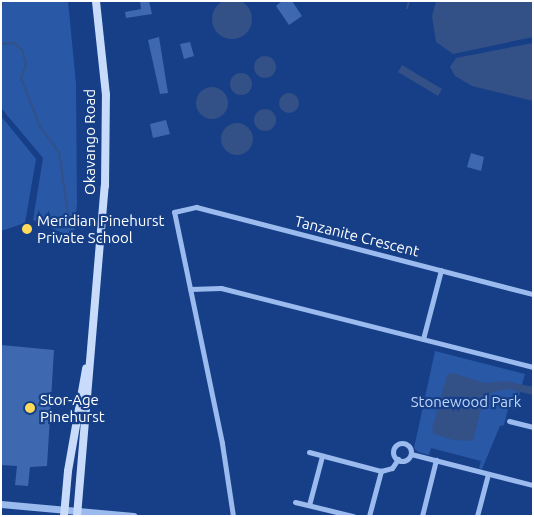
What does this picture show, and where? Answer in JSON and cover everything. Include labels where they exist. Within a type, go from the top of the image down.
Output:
[{"type":"main road","name":"Okavango Road","points":[[78,513],[105,186],[106,95],[96,1]]},
{"type":"main road","name":"Okavango Road","points":[[64,513],[82,387],[92,342]]},
{"type":"street","name":"Tanzanite Crescent","points":[[190,289],[174,212],[196,207],[533,294]]},
{"type":"street","points":[[423,339],[441,270]]},
{"type":"street","points":[[233,516],[234,503],[190,289],[221,288],[533,367]]},
{"type":"street","points":[[509,421],[533,427]]},
{"type":"street","points":[[398,459],[394,451],[398,444],[406,444],[411,454],[533,485]]},
{"type":"street","points":[[309,452],[381,471],[392,468],[398,459]]},
{"type":"street","points":[[398,459],[407,459],[411,454]]},
{"type":"street","points":[[309,505],[322,456]]},
{"type":"street","points":[[422,516],[436,460]]},
{"type":"street","points":[[369,516],[381,471]]},
{"type":"street","points":[[477,516],[488,474]]},
{"type":"street","points":[[296,502],[353,516]]},
{"type":"street","points":[[1,504],[64,513],[95,512],[133,516]]},
{"type":"green space","points":[[1,1],[68,1],[76,83],[77,204],[74,238],[33,220],[43,158],[1,108]]},
{"type":"green space","points":[[1,116],[36,159],[25,223],[1,231]]},
{"type":"green space","name":"Stonewood Park","points":[[435,351],[525,374],[515,410],[508,408],[504,425],[500,426],[482,469],[479,468],[481,461],[431,448],[429,455],[418,452],[414,448]]},
{"type":"shaded area","points":[[236,-1],[243,2],[249,8],[252,19],[251,27],[243,36],[236,39],[228,39],[221,36],[213,27],[212,15],[215,8],[224,0]]},
{"type":"shaded area","points":[[436,1],[533,1],[533,37],[453,54],[436,42],[432,16]]},
{"type":"shaded area","points":[[533,43],[533,101],[472,86],[455,76],[450,67],[456,58]]},
{"type":"shaded area","points":[[265,56],[273,59],[276,67],[273,75],[265,78],[257,75],[254,67],[257,59]]},
{"type":"shaded area","points":[[402,65],[442,89],[438,96],[398,72]]},
{"type":"shaded area","points":[[241,73],[249,76],[252,84],[249,92],[241,95],[233,92],[230,84],[233,76]]},
{"type":"shaded area","points":[[212,87],[218,88],[223,92],[227,97],[227,109],[223,114],[218,118],[212,119],[206,118],[201,114],[197,109],[196,103],[197,97],[201,92],[206,88]]},
{"type":"shaded area","points":[[285,93],[293,93],[299,99],[299,107],[293,113],[285,113],[279,107],[279,99]]},
{"type":"shaded area","points":[[265,109],[273,112],[276,120],[273,128],[265,131],[257,128],[254,120],[257,112]]},
{"type":"shaded area","points":[[237,123],[249,127],[253,139],[249,151],[237,155],[225,151],[221,139],[225,127]]},
{"type":"shaded area","points":[[452,373],[485,383],[506,381],[533,387],[533,395],[508,389],[493,392],[487,396],[480,412],[473,441],[453,440],[434,434],[432,429],[447,375]]},
{"type":"building","points":[[140,1],[149,1],[152,14],[126,18],[125,12],[141,9]]},
{"type":"building","points":[[282,1],[292,1],[302,16],[289,25],[276,6]]},
{"type":"building","points":[[159,37],[168,93],[160,94],[148,40]]},
{"type":"building","points":[[190,42],[194,56],[184,59],[180,44]]},
{"type":"building","points":[[166,120],[170,134],[153,138],[150,124]]},
{"type":"building","points":[[471,153],[484,157],[481,171],[467,167]]},
{"type":"building","name":"Stor-Age Pinehurst","points":[[1,345],[54,350],[47,466],[30,467],[28,486],[15,485],[17,466],[1,465]]},
{"type":"waterway","points":[[1,9],[3,1]]},
{"type":"waterway","points":[[407,8],[409,1]]},
{"type":"waterway","points":[[1,44],[14,43],[22,50],[26,64],[21,79],[24,85]]},
{"type":"waterway","points":[[25,88],[40,127],[59,152],[70,228]]},
{"type":"place","name":"Meridian Pinehurst Private School","points":[[27,229]]},
{"type":"place","name":"Stor-Age Pinehurst","points":[[30,408]]}]
